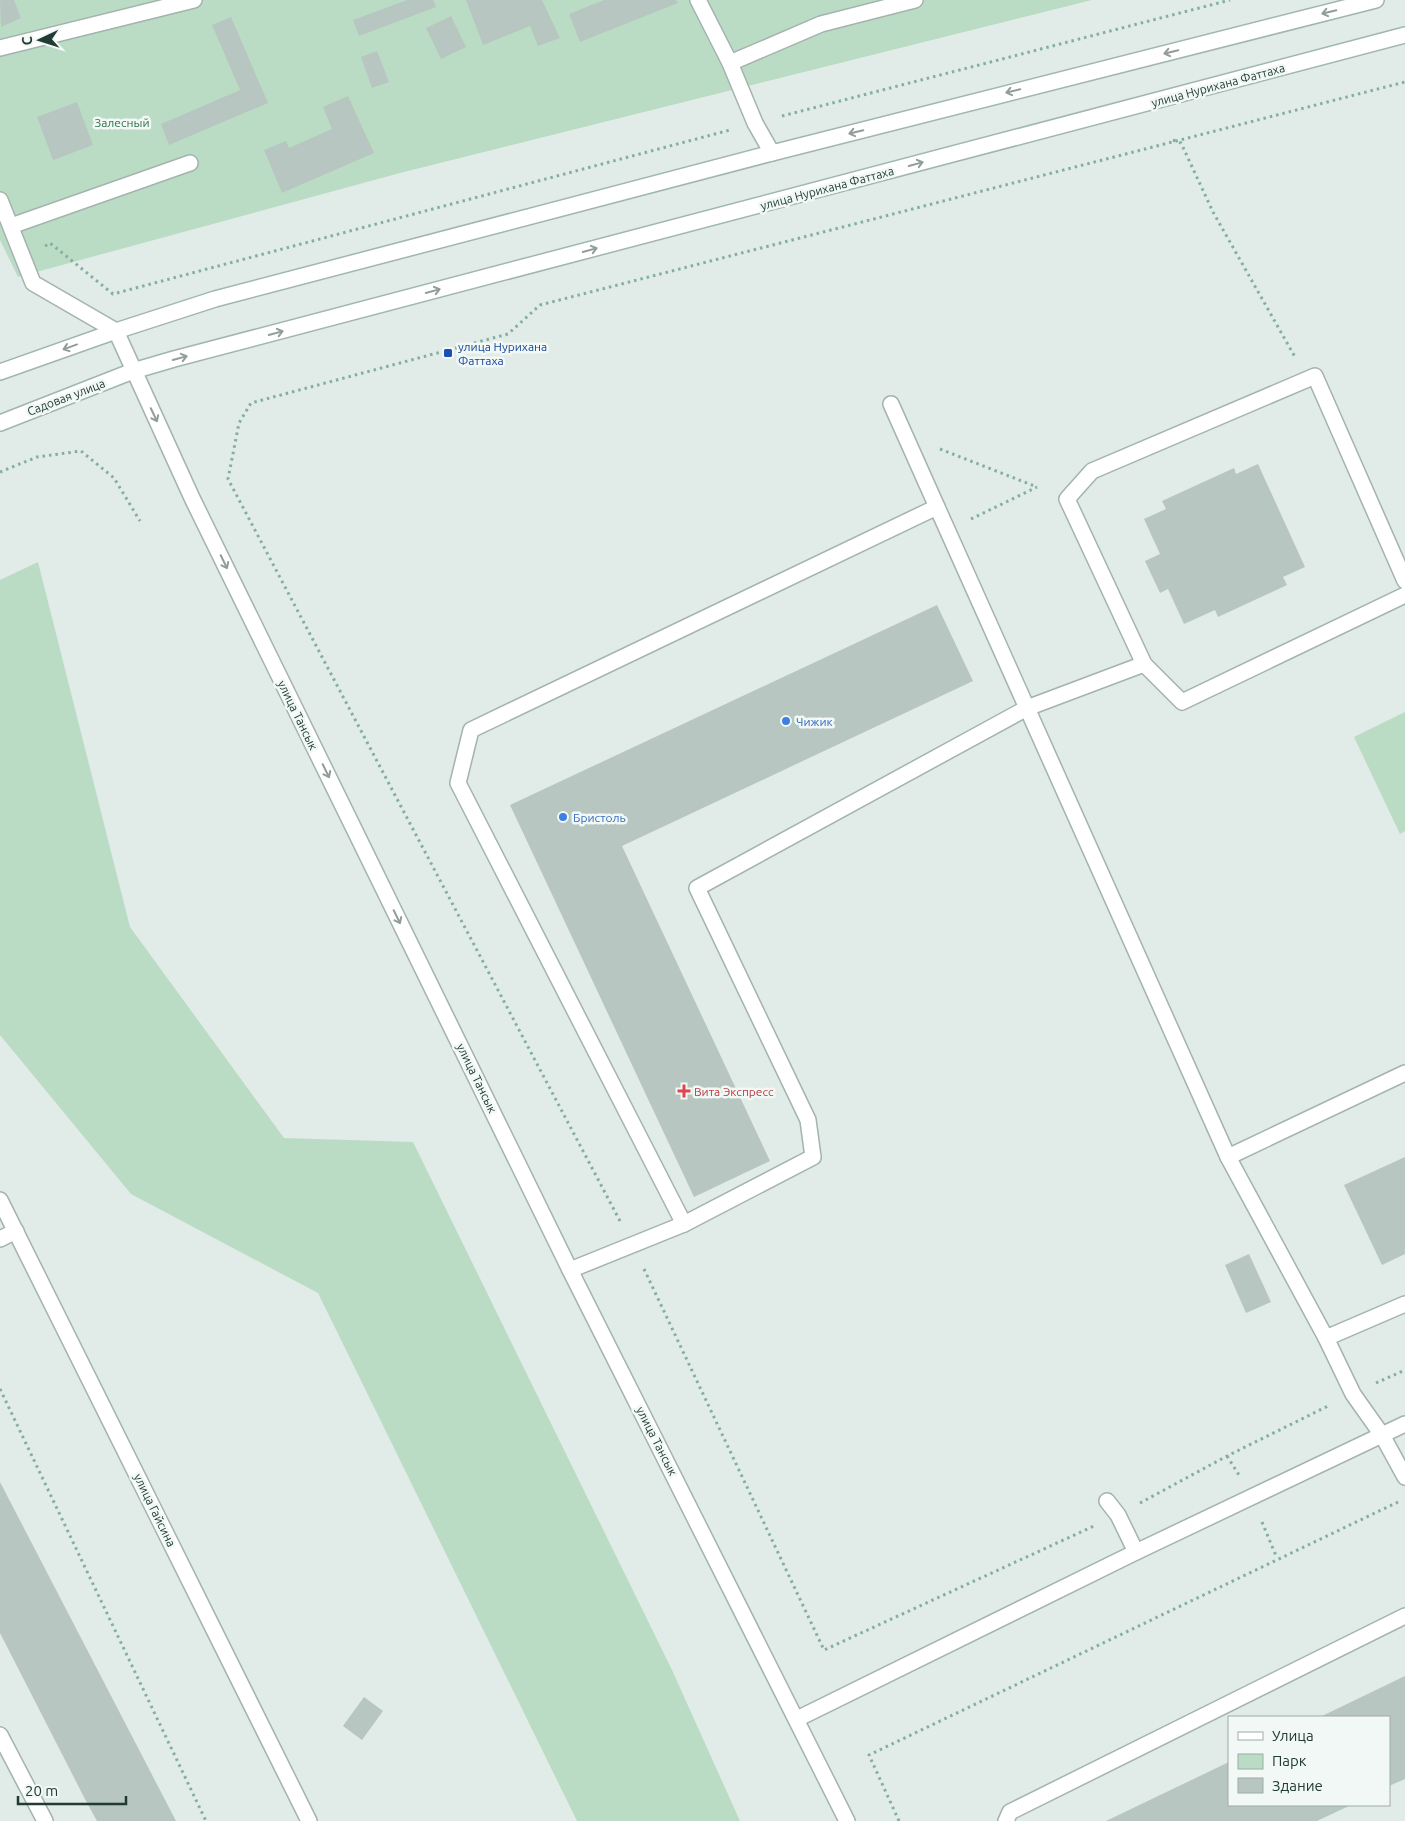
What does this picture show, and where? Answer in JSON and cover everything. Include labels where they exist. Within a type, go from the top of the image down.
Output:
[{"type":"street","points":[[0,48],[194,0]]},
{"type":"street","points":[[698,0],[730,63],[755,123],[772,153]]},
{"type":"street","points":[[730,63],[821,24],[915,0]]},
{"type":"street","points":[[0,372],[116,331],[215,299],[772,153],[1376,0]]},
{"type":"street","name":"улица Нурихана Фаттаха","points":[[133,371],[1405,36]]},
{"type":"street","points":[[11,226],[190,162]]},
{"type":"street","points":[[0,200],[33,282],[116,331]]},
{"type":"street","name":"улица Тансык","points":[[116,331],[192,498],[570,1270],[847,1821]]},
{"type":"street","name":"Садовая улица","points":[[0,422],[133,371]]},
{"type":"street","points":[[1405,581],[1314,376],[1092,471],[1067,498],[1144,664],[1182,702],[1405,595]]},
{"type":"street","points":[[890,404],[1228,1157],[1326,1338],[1353,1394],[1382,1435],[1405,1477]]},
{"type":"street","points":[[684,1224],[458,783],[471,730],[937,507]]},
{"type":"street","points":[[570,1270],[684,1224],[813,1157],[808,1120],[697,888],[1028,708],[1144,664]]},
{"type":"street","points":[[1228,1157],[1405,1073]]},
{"type":"street","name":"улица Гайсина","points":[[0,1200],[309,1821]]},
{"type":"street","points":[[0,1239],[16,1231]]},
{"type":"street","points":[[1326,1338],[1405,1304]]},
{"type":"street","points":[[797,1719],[1136,1552],[1405,1424]]},
{"type":"street","points":[[1107,1501],[1118,1515],[1136,1552]]},
{"type":"street","points":[[1006,1821],[1010,1812],[1405,1616]]},
{"type":"street","points":[[0,1735],[45,1821]]},
{"type":"path","points":[[23,257],[50,244],[113,294],[755,123],[1230,0]]},
{"type":"path","points":[[228,479],[239,423],[251,403],[508,334],[540,305],[1173,140],[1405,82]]},
{"type":"path","points":[[1173,140],[1181,143],[1213,212],[1261,294],[1306,380]]},
{"type":"path","points":[[906,436],[1067,498]]},
{"type":"path","points":[[0,472],[37,457],[81,451],[114,478],[140,521]]},
{"type":"path","points":[[948,530],[1037,487]]},
{"type":"path","points":[[0,1389],[206,1821]]},
{"type":"path","points":[[1227,1456],[1240,1477]]},
{"type":"path","points":[[899,1821],[869,1754],[1405,1498]]},
{"type":"path","points":[[1262,1522],[1277,1558]]},
{"type":"green space","name":"Залесный","points":[[0,0],[1092,0],[400,173],[18,277],[0,240]]},
{"type":"green space","points":[[38,562],[130,927],[284,1138],[413,1142],[672,1670],[740,1821],[577,1821],[318,1293],[131,1194],[0,1035],[0,580]]},
{"type":"green space","points":[[1405,712],[1405,831],[1400,834],[1354,737]]},
{"type":"building","points":[[0,0],[14,0],[21,18],[1,27]]},
{"type":"building","points":[[407,0],[433,0],[436,7],[359,36],[353,20]]},
{"type":"building","points":[[466,0],[542,0],[560,38],[538,46],[530,26],[483,45]]},
{"type":"building","points":[[604,0],[676,0],[678,3],[580,42],[569,14]]},
{"type":"building","points":[[451,16],[466,47],[441,59],[426,28]]},
{"type":"building","points":[[231,17],[268,103],[169,145],[161,124],[240,90],[212,25]]},
{"type":"building","points":[[377,51],[389,82],[372,88],[361,57]]},
{"type":"building","points":[[348,96],[374,153],[282,193],[264,150],[286,141],[289,148],[332,129],[323,107]]},
{"type":"building","points":[[77,102],[93,145],[53,160],[37,117]]},
{"type":"building","points":[[1258,464],[1305,567],[1283,577],[1287,585],[1218,617],[1215,610],[1184,624],[1168,589],[1160,593],[1145,561],[1160,554],[1144,519],[1166,509],[1162,501],[1234,468],[1236,474]]},
{"type":"building","points":[[937,605],[973,681],[622,846],[770,1161],[694,1197],[510,805]]},
{"type":"building","points":[[1405,1157],[1405,1254],[1382,1265],[1344,1185]]},
{"type":"building","points":[[1249,1254],[1271,1302],[1246,1313],[1225,1265]]},
{"type":"building","points":[[0,1482],[176,1821],[97,1821],[86,1801],[0,1633]]},
{"type":"building","points":[[1405,1676],[1405,1779],[1390,1786],[1390,1716],[1322,1716]]},
{"type":"building","points":[[364,1697],[383,1711],[362,1740],[343,1726]]},
{"type":"building","points":[[1228,1762],[1228,1806],[1349,1806],[1317,1821],[1106,1821]]},
{"type":"place","name":"улица Нурихана Фаттаха","points":[[448,353]]},
{"type":"place","name":"Чижик","points":[[786,721]]},
{"type":"place","name":"Бристоль","points":[[563,817]]},
{"type":"place","name":"Вита Экспресс","points":[[684,1091]]}]
